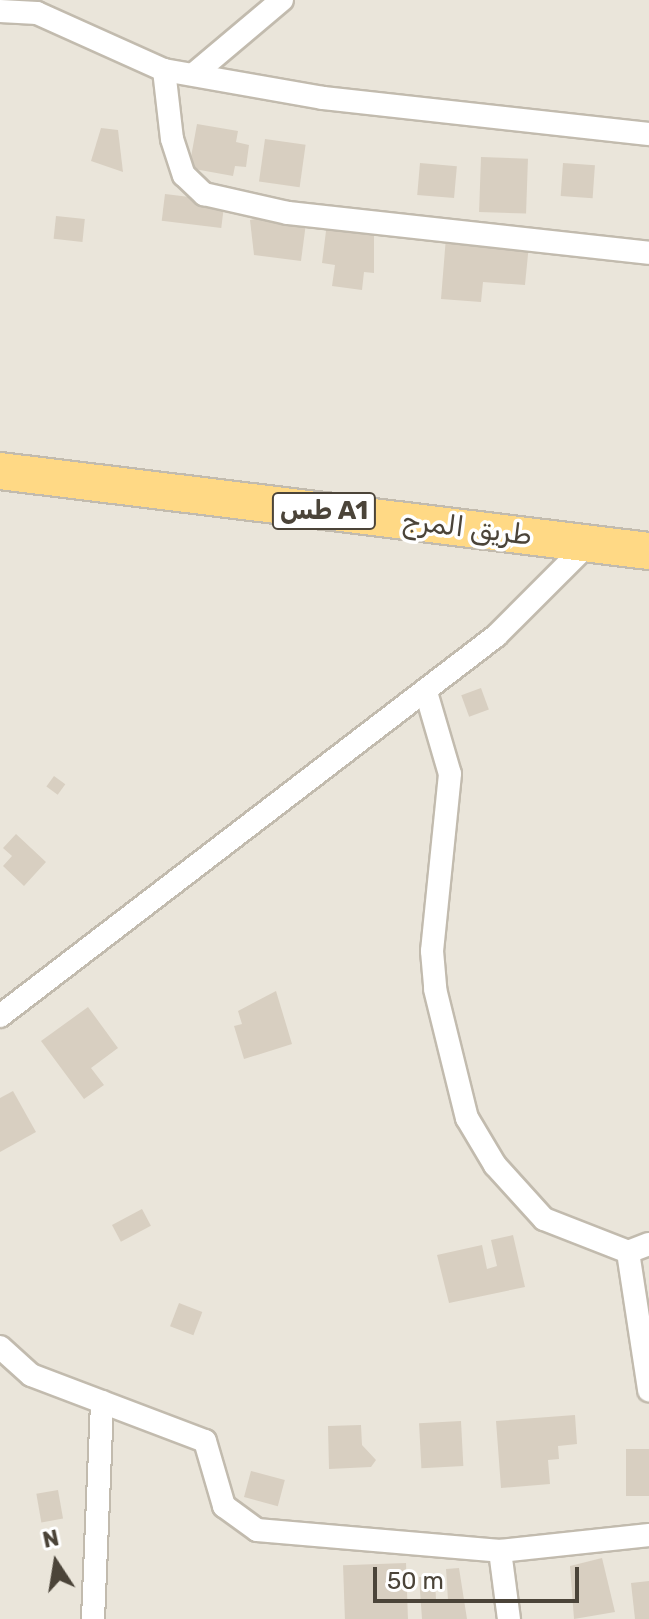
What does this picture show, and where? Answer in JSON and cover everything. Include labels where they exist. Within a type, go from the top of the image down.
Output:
[{"type":"highway","name":"طريق المرج","points":[[0,471],[649,551]]},
{"type":"street","points":[[194,74],[282,0]]},
{"type":"street","points":[[0,11],[35,7],[164,70],[323,98],[649,134]]},
{"type":"street","points":[[164,70],[172,139],[184,175],[204,194],[288,213],[649,253]]},
{"type":"street","points":[[0,1016],[496,636],[589,543]]},
{"type":"street","points":[[426,692],[450,774],[432,951],[435,989],[467,1118],[495,1165],[544,1219],[628,1252],[649,1244]]},
{"type":"street","points":[[628,1252],[649,1390]]},
{"type":"street","points":[[0,1347],[31,1375],[205,1441],[224,1506],[257,1530],[500,1551],[649,1535]]},
{"type":"street","points":[[93,1619],[102,1402]]},
{"type":"street","points":[[500,1551],[509,1619]]},
{"type":"shaded area","points":[[0,0],[649,0],[649,1619],[0,1619]]},
{"type":"building","points":[[197,124],[238,131],[236,142],[249,145],[246,167],[235,166],[233,176],[189,168]]},
{"type":"building","points":[[101,128],[118,130],[123,172],[91,161]]},
{"type":"building","points":[[265,139],[306,145],[300,187],[259,182]]},
{"type":"building","points":[[481,157],[528,159],[526,214],[479,212]]},
{"type":"building","points":[[420,163],[457,166],[454,198],[417,195]]},
{"type":"building","points":[[563,163],[595,165],[593,198],[561,196]]},
{"type":"building","points":[[165,194],[225,201],[221,228],[162,221]]},
{"type":"building","points":[[56,216],[85,219],[82,242],[54,239]]},
{"type":"building","points":[[265,217],[306,223],[301,261],[254,255],[250,220]]},
{"type":"building","points":[[327,223],[374,229],[374,273],[364,272],[362,290],[332,286],[335,265],[322,263]]},
{"type":"building","points":[[446,237],[529,244],[525,285],[483,282],[481,302],[441,299]]},
{"type":"building","points":[[481,688],[489,710],[469,717],[461,695]]},
{"type":"building","points":[[54,776],[65,784],[58,795],[46,787]]},
{"type":"building","points":[[16,834],[46,862],[24,886],[3,866],[12,856],[3,848]]},
{"type":"building","points":[[276,991],[292,1044],[244,1059],[234,1026],[242,1024],[238,1011]]},
{"type":"building","points":[[88,1007],[118,1048],[91,1068],[104,1085],[84,1099],[41,1041]]},
{"type":"building","points":[[13,1091],[36,1132],[0,1152],[0,1098]]},
{"type":"building","points":[[142,1209],[151,1226],[121,1242],[112,1225]]},
{"type":"building","points":[[513,1235],[525,1287],[449,1303],[437,1255],[482,1245],[487,1269],[497,1266],[491,1240]]},
{"type":"building","points":[[179,1303],[202,1312],[193,1335],[170,1326]]},
{"type":"building","points":[[575,1415],[577,1444],[558,1446],[559,1459],[548,1460],[550,1484],[501,1488],[496,1421]]},
{"type":"building","points":[[461,1421],[463,1466],[421,1468],[419,1423]]},
{"type":"building","points":[[361,1425],[362,1445],[376,1460],[371,1467],[329,1469],[328,1426]]},
{"type":"building","points":[[626,1449],[649,1449],[649,1496],[626,1496]]},
{"type":"building","points":[[251,1471],[285,1480],[278,1506],[244,1497]]},
{"type":"building","points":[[58,1490],[63,1519],[41,1522],[36,1494]]},
{"type":"building","points":[[602,1558],[615,1612],[574,1619],[570,1566]]},
{"type":"building","points":[[406,1563],[408,1619],[345,1619],[343,1565]]},
{"type":"building","points":[[459,1568],[467,1619],[422,1619],[419,1577],[435,1576],[436,1601],[448,1600],[446,1569]]},
{"type":"building","points":[[649,1581],[649,1619],[635,1619],[631,1583]]}]
